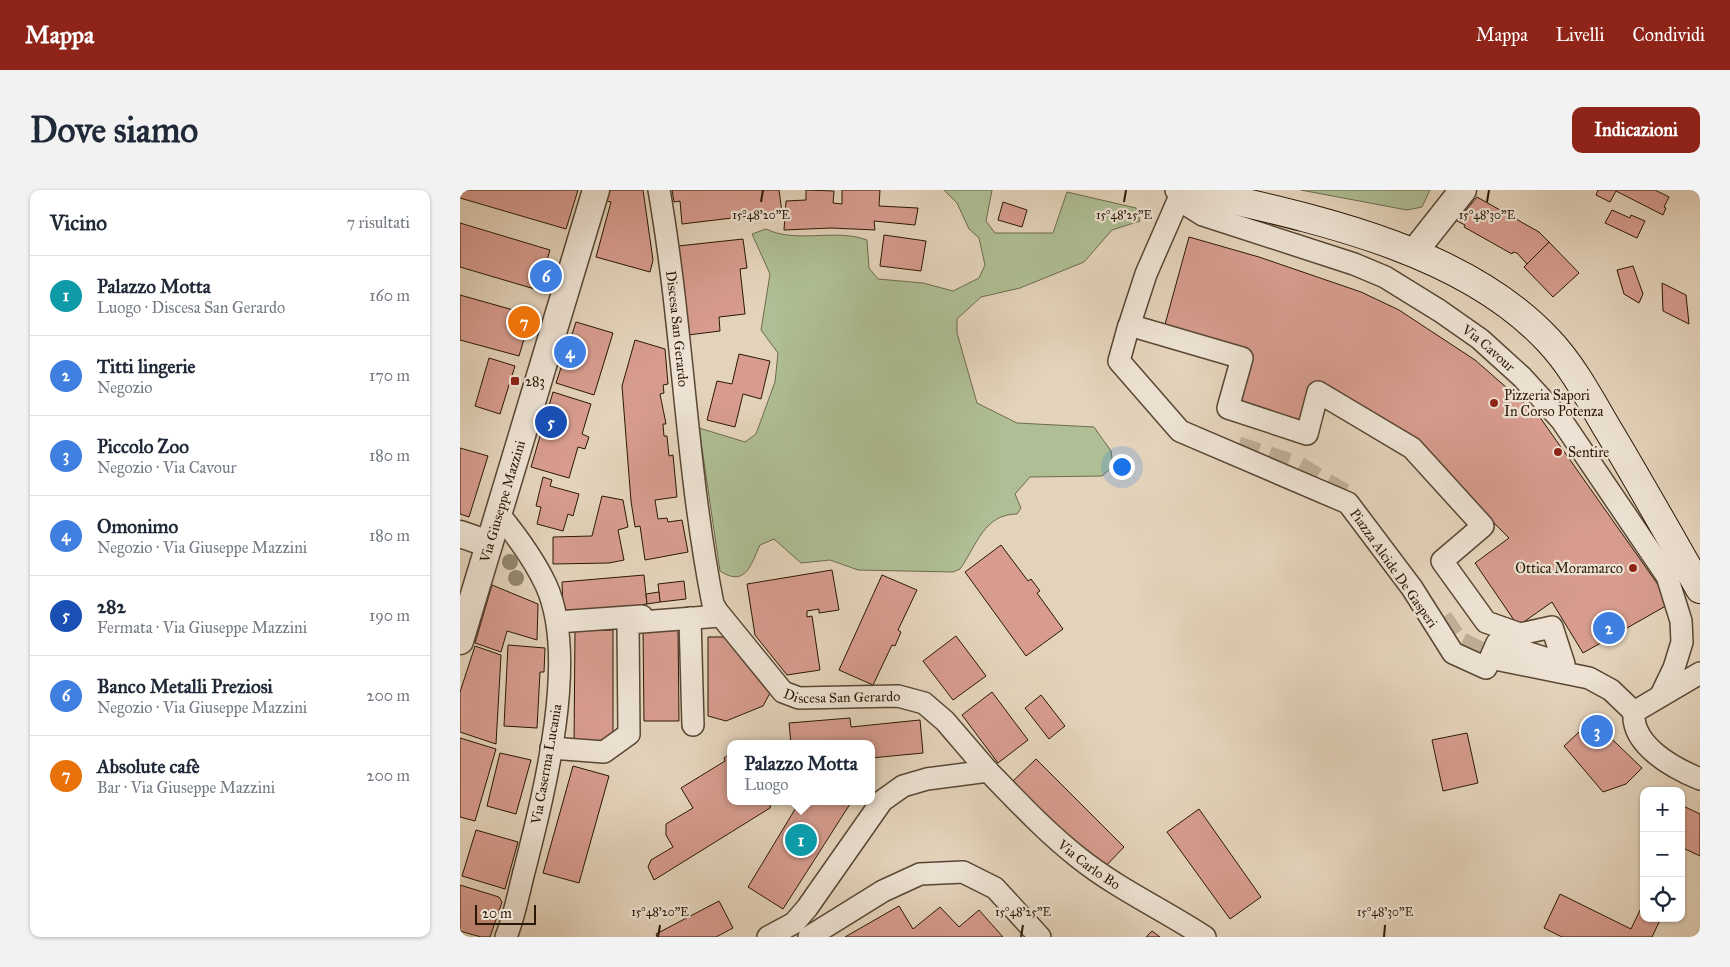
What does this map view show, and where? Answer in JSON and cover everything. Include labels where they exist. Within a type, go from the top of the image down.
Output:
[{"type":"main road","points":[[1182,192],[1286,212],[1414,252],[1459,274],[1511,308],[1548,341],[1586,392],[1700,588]]},
{"type":"street","name":"Via Giuseppe Mazzini","points":[[460,641],[596,190]]},
{"type":"street","name":"Discesa San Gerardo","points":[[659,190],[687,408],[702,548],[713,604],[718,613],[783,692],[799,698],[898,696],[924,703],[951,727],[988,771]]},
{"type":"street","points":[[1414,252],[1463,190]]},
{"type":"street","points":[[1131,320],[1146,274],[1182,192]]},
{"type":"street","name":"Via Cavour","points":[[1182,192],[1184,203],[1203,215],[1354,264],[1385,277],[1440,311],[1480,340],[1522,377],[1562,421],[1667,576],[1681,621],[1682,642],[1674,668],[1662,695]]},
{"type":"street","name":"Piazza Alcide De Gasperi","points":[[1129,325],[1242,358],[1228,408],[1307,434],[1318,392],[1412,448],[1483,526],[1442,561],[1486,622],[1520,634],[1552,627],[1564,664],[1497,643],[1486,668],[1453,653],[1412,588],[1348,503],[1180,431],[1119,360],[1129,325]]},
{"type":"street","name":"Via Caserma Lucania","points":[[498,513],[520,540],[547,586],[557,622],[560,669],[558,715],[534,834],[506,937]]},
{"type":"street","points":[[460,534],[489,544]]},
{"type":"street","points":[[551,748],[604,752],[629,734],[628,623],[690,618],[718,613]]},
{"type":"street","points":[[557,622],[718,613]]},
{"type":"street","points":[[690,618],[693,725]]},
{"type":"street","points":[[1494,659],[1589,678],[1611,690],[1634,712]]},
{"type":"street","points":[[1634,712],[1700,673]]},
{"type":"street","points":[[1634,712],[1633,722],[1636,733],[1683,773],[1700,779]]},
{"type":"street","points":[[768,937],[794,923],[807,908],[882,801],[903,786],[927,779],[988,771]]},
{"type":"street","name":"Via Carlo Bo","points":[[988,771],[1079,858],[1112,882],[1205,937]]},
{"type":"street","points":[[809,937],[883,891],[920,874],[963,872],[994,888],[1040,937]]},
{"type":"green space","points":[[944,190],[992,190],[986,221],[995,233],[1053,233],[1067,192],[1136,208],[1140,221],[1112,230],[1084,262],[1020,288],[981,297],[957,319],[957,333],[977,403],[1017,423],[1094,427],[1111,451],[1113,466],[1102,476],[1030,477],[1015,494],[1021,508],[1017,514],[1006,515],[989,525],[982,532],[960,569],[953,572],[858,570],[830,560],[801,563],[774,539],[760,545],[750,566],[742,575],[736,577],[729,576],[720,571],[699,428],[745,442],[756,434],[775,382],[778,353],[761,330],[770,274],[752,234],[766,229],[790,235],[842,235],[867,240],[869,268],[878,279],[923,283],[953,291],[979,278],[985,265],[979,238],[969,229],[957,203]]},
{"type":"green space","points":[[1301,190],[1430,190],[1422,207],[1407,210]]},
{"type":"building","points":[[460,190],[578,190],[566,229],[460,198]]},
{"type":"building","points":[[610,190],[643,190],[653,260],[650,272],[596,257],[611,202],[606,201]]},
{"type":"building","points":[[672,190],[779,190],[782,212],[682,224],[680,201],[674,202]]},
{"type":"building","points":[[806,190],[834,191],[833,203],[842,204],[842,190],[880,190],[879,206],[918,208],[915,225],[874,221],[875,230],[831,228],[784,230],[786,201],[806,200]]},
{"type":"building","points":[[1598,190],[1655,190],[1669,197],[1664,207],[1666,208],[1663,215],[1616,191],[1610,202],[1596,195]]},
{"type":"building","points":[[1477,197],[1539,232],[1549,242],[1527,264],[1517,253],[1513,252],[1512,254],[1464,227],[1465,225],[1457,221]]},
{"type":"building","points":[[1003,202],[1027,210],[1022,227],[998,220]]},
{"type":"building","points":[[1612,210],[1630,218],[1631,215],[1645,221],[1637,238],[1605,223]]},
{"type":"building","points":[[460,223],[550,250],[538,290],[460,267]]},
{"type":"building","points":[[884,235],[926,241],[921,271],[880,266]]},
{"type":"building","points":[[1189,237],[1259,257],[1361,292],[1399,310],[1475,360],[1539,416],[1671,603],[1583,653],[1552,602],[1518,626],[1475,563],[1509,538],[1412,441],[1316,382],[1303,427],[1236,408],[1250,356],[1164,328]]},
{"type":"building","points":[[743,239],[747,268],[740,269],[745,314],[719,317],[720,331],[688,335],[678,246]]},
{"type":"building","points":[[1549,242],[1579,273],[1553,297],[1524,267]]},
{"type":"building","points":[[1633,266],[1643,294],[1639,303],[1624,294],[1617,270]]},
{"type":"building","points":[[1662,283],[1686,295],[1689,324],[1663,311]]},
{"type":"building","points":[[460,295],[531,315],[519,356],[460,340]]},
{"type":"building","points":[[576,322],[613,333],[594,395],[556,383]]},
{"type":"building","points":[[635,340],[665,349],[668,384],[663,385],[664,393],[660,394],[666,424],[663,424],[664,436],[667,436],[669,456],[673,455],[677,497],[655,500],[658,519],[667,518],[668,522],[682,520],[688,552],[645,560],[640,526],[635,527],[631,501],[622,386]]},
{"type":"building","points":[[739,354],[770,361],[761,399],[743,394],[735,427],[707,420],[717,381],[732,384]]},
{"type":"building","points":[[489,358],[515,366],[500,414],[475,406]]},
{"type":"building","points":[[553,392],[591,404],[582,434],[589,437],[585,449],[578,447],[569,478],[531,467]]},
{"type":"building","points":[[460,448],[488,456],[469,517],[460,514]]},
{"type":"building","points":[[543,477],[552,480],[550,486],[579,494],[573,516],[568,514],[563,531],[537,524],[541,507],[536,506]]},
{"type":"building","points":[[602,496],[623,500],[628,527],[618,530],[624,560],[609,563],[553,564],[553,537],[592,536]]},
{"type":"building","points":[[1001,545],[1028,581],[1031,579],[1040,591],[1037,593],[1063,629],[1026,656],[965,572]]},
{"type":"building","points":[[832,570],[839,610],[819,613],[819,609],[807,611],[807,617],[812,616],[820,670],[787,675],[755,635],[747,584]]},
{"type":"building","points":[[644,575],[647,604],[609,609],[563,610],[562,582]]},
{"type":"building","points":[[882,575],[917,590],[898,630],[901,632],[895,646],[892,645],[873,685],[839,670]]},
{"type":"building","points":[[684,581],[686,599],[660,602],[658,584]]},
{"type":"building","points":[[492,585],[538,604],[537,640],[507,631],[501,652],[475,643]]},
{"type":"building","points":[[659,592],[660,602],[647,604],[646,594]]},
{"type":"building","points":[[643,628],[678,628],[679,721],[644,721]]},
{"type":"building","points":[[613,630],[613,744],[574,744],[575,631]]},
{"type":"building","points":[[956,636],[986,676],[953,700],[923,661]]},
{"type":"building","points":[[708,637],[727,637],[770,693],[763,706],[726,721],[708,716]]},
{"type":"building","points":[[508,645],[545,648],[544,672],[540,672],[537,728],[504,726]]},
{"type":"building","points":[[475,646],[501,655],[496,744],[460,732],[460,692]]},
{"type":"building","points":[[992,692],[1028,740],[998,763],[962,715]]},
{"type":"building","points":[[1041,695],[1065,726],[1049,739],[1025,708]]},
{"type":"building","points":[[850,718],[851,727],[920,720],[923,753],[875,758],[875,740],[791,740],[789,723]]},
{"type":"building","points":[[1592,720],[1642,768],[1626,784],[1603,792],[1564,746]]},
{"type":"building","points":[[1467,733],[1478,783],[1443,791],[1432,740]]},
{"type":"building","points":[[460,738],[496,749],[475,821],[460,817]]},
{"type":"building","points":[[500,753],[531,760],[516,814],[487,806]]},
{"type":"building","points":[[727,756],[727,805],[770,805],[770,808],[654,880],[648,867],[651,860],[673,847],[666,835],[666,824],[693,808],[681,788],[725,761],[724,758]]},
{"type":"building","points":[[1036,759],[1124,847],[1102,870],[1013,781]]},
{"type":"building","points":[[573,766],[609,776],[579,883],[543,873]]},
{"type":"building","points":[[798,805],[849,805],[783,909],[748,887]]},
{"type":"building","points":[[1685,807],[1700,814],[1700,856],[1685,849]]},
{"type":"building","points":[[1199,809],[1261,897],[1230,919],[1167,832]]},
{"type":"building","points":[[476,830],[518,842],[505,889],[462,876]]},
{"type":"building","points":[[460,885],[499,897],[502,902],[490,937],[481,937],[460,931]]},
{"type":"building","points":[[1560,894],[1631,929],[1640,910],[1640,922],[1659,922],[1652,937],[1562,937],[1544,928]]},
{"type":"building","points":[[719,901],[733,928],[716,937],[657,937],[656,934]]},
{"type":"building","points":[[899,906],[913,929],[940,907],[959,927],[979,910],[1003,937],[845,937]]},
{"type":"building","points":[[1152,931],[1160,937],[1146,937]]},
{"type":"tunnel","points":[[1238,447],[1297,466],[1344,494]]},
{"type":"tunnel","points":[[1442,618],[1458,641],[1495,659]]},
{"type":"place","name":"Banco Metalli Preziosi","points":[[546,276]]},
{"type":"place","name":"Absolute cafè","points":[[524,322]]},
{"type":"place","name":"Omonimo","points":[[570,352]]},
{"type":"place","name":"283","points":[[515,381]]},
{"type":"place","name":"Pizzeria Sapori In Corso Potenza","points":[[1494,403]]},
{"type":"place","name":"282","points":[[551,422]]},
{"type":"place","name":"Sentire","points":[[1558,452]]},
{"type":"place","name":"Ottica Moramarco","points":[[1633,568]]},
{"type":"place","name":"Titti lingerie","points":[[1609,628]]},
{"type":"place","name":"Piccolo Zoo","points":[[1597,731]]},
{"type":"place","name":"Palazzo Motta","points":[[801,840]]}]
